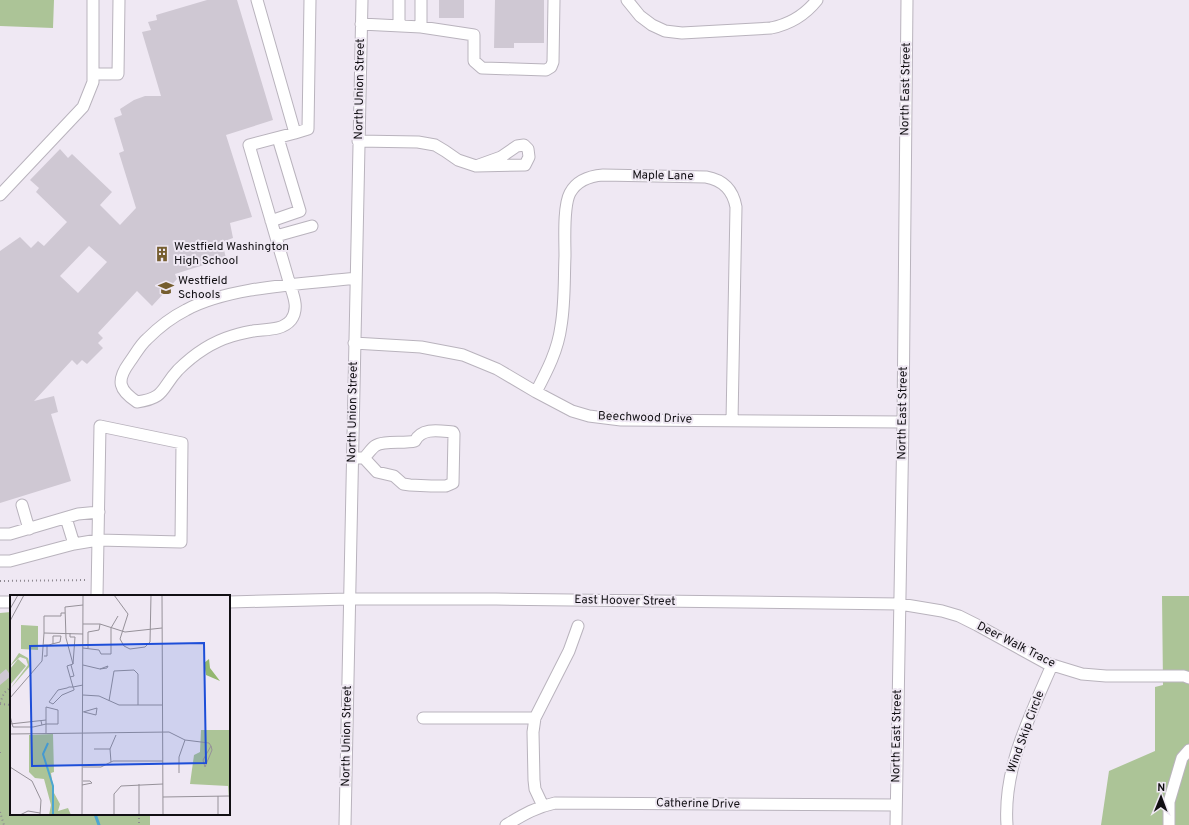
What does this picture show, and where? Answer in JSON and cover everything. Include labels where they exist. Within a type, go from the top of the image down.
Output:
[{"type":"street","points":[[0,195],[83,107],[93,82],[93,0]]},
{"type":"street","points":[[93,74],[118,74],[120,0],[111,0]]},
{"type":"street","points":[[258,0],[295,133]]},
{"type":"street","points":[[310,0],[308,129],[250,146],[271,221],[290,285],[296,302],[291,320],[284,326],[231,336],[214,343],[194,356],[178,370],[157,397],[150,400],[137,402],[126,395],[122,387],[124,370],[146,340],[166,323],[186,310],[222,296],[290,285],[356,278]]},
{"type":"street","name":"North Union Street","points":[[345,825],[362,0]]},
{"type":"street","points":[[399,0],[399,26]]},
{"type":"street","points":[[421,0],[421,27]]},
{"type":"street","points":[[361,24],[421,27],[474,35],[474,61],[482,68],[546,70],[551,67],[553,62],[554,0]]},
{"type":"street","points":[[627,0],[640,16],[652,25],[665,31],[682,33],[771,28],[784,25],[804,14],[817,0]]},
{"type":"street","name":"North East Street","points":[[896,825],[903,422],[907,0]]},
{"type":"street","points":[[271,221],[300,211],[278,138]]},
{"type":"street","points":[[358,141],[428,143],[445,151],[458,160],[476,166]]},
{"type":"street","name":"Maple Lane","points":[[536,392],[547,371],[556,348],[561,327],[564,294],[566,210],[569,194],[574,187],[587,178],[603,175],[706,177],[722,182],[727,186],[735,200],[736,207],[732,421]]},
{"type":"street","points":[[276,236],[312,226]]},
{"type":"street","name":"Beechwood Drive","points":[[354,343],[421,347],[463,355],[497,368],[536,392],[572,410],[603,418],[621,420],[903,422]]},
{"type":"street","points":[[0,561],[10,561],[74,544],[98,540],[181,542],[182,443],[100,426],[99,512],[98,540],[97,580],[97,595]]},
{"type":"street","points":[[352,458],[364,458],[376,446],[383,443],[415,442],[417,437],[429,431],[453,432],[454,434],[453,483],[446,486],[403,484],[394,476],[377,472],[364,458]]},
{"type":"street","points":[[22,505],[29,528]]},
{"type":"street","points":[[0,534],[10,534],[78,514],[99,512]]},
{"type":"street","points":[[66,518],[74,544]]},
{"type":"street","name":"East Hoover Street","points":[[230,602],[349,599],[496,599],[900,604]]},
{"type":"street","name":"Deer Walk Trace","points":[[900,604],[942,611],[959,616],[1052,665],[1082,674],[1106,676],[1184,676],[1189,678]]},
{"type":"street","points":[[543,806],[534,780],[533,732],[535,718],[569,651],[578,626]]},
{"type":"street","name":"Wind Skip Circle","points":[[1007,825],[1006,800],[1013,762],[1052,665]]},
{"type":"street","points":[[423,718],[535,718]]},
{"type":"street","points":[[1169,825],[1169,802],[1182,758],[1189,750]]},
{"type":"street","name":"Catherine Drive","points":[[506,825],[528,811],[555,803],[896,806]]},
{"type":"path","points":[[0,581],[97,580]]},
{"type":"path","points":[[10,688],[4,693],[0,704],[10,705]]},
{"type":"path","points":[[0,812],[4,825]]},
{"type":"path","points":[[139,815],[140,825]]},
{"type":"green space","points":[[0,0],[54,0],[53,28],[0,26]]},
{"type":"green space","points":[[1162,596],[1189,596],[1189,825],[1101,825],[1109,771],[1155,751],[1155,687],[1163,685]]},
{"type":"green space","points":[[10,612],[10,815],[150,815],[150,825],[0,825],[0,613]]},
{"type":"building","name":"Westfield Washington High School","points":[[207,0],[237,0],[273,120],[226,135],[252,217],[230,223],[233,238],[222,242],[226,258],[175,274],[177,279],[152,306],[137,291],[98,333],[103,338],[98,343],[103,348],[87,364],[82,360],[77,365],[72,360],[34,401],[54,396],[58,412],[51,414],[71,481],[0,503],[0,251],[20,237],[31,248],[38,241],[44,246],[67,222],[36,192],[39,188],[30,180],[60,149],[68,158],[72,154],[112,192],[100,205],[120,225],[136,208],[119,153],[124,151],[114,118],[122,115],[120,109],[134,100],[145,96],[161,96],[142,32],[151,30],[148,22],[157,20],[156,15]],"holes":[[[89,246],[107,262],[78,293],[60,276]]]},
{"type":"building","points":[[439,0],[464,0],[464,18],[439,18]]},
{"type":"building","points":[[495,0],[544,0],[544,43],[514,43],[514,48],[494,48]]},
{"type":"building","points":[[6,669],[10,677],[0,685],[0,674]]},
{"type":"waterway","points":[[95,815],[99,825]]},
{"type":"place","name":"Westfield Washington High School","points":[[162,254]]},
{"type":"place","name":"Westfield Schools","points":[[166,288]]}]
